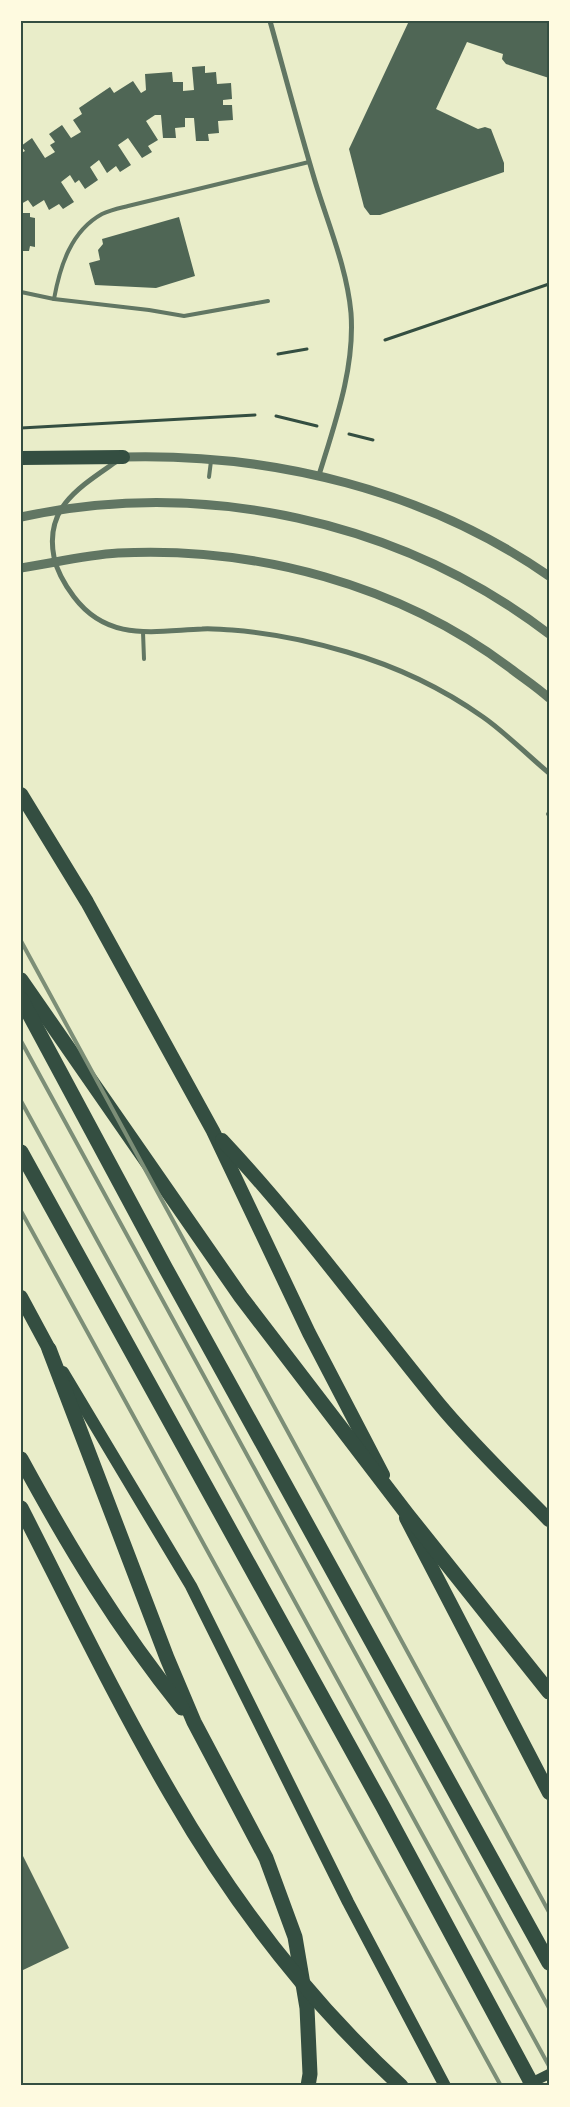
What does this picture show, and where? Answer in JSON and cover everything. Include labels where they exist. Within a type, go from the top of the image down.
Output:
[{"type":"highway","points":[[21,458],[123,457]]},
{"type":"highway","points":[[21,794],[87,902],[213,1131],[309,1333],[549,1793]]},
{"type":"highway","points":[[21,980],[231,1283],[407,1514],[549,1692]]},
{"type":"highway","points":[[21,999],[166,1268],[549,1962]]},
{"type":"highway","points":[[213,1131],[254,1174],[362,1305],[440,1405],[549,1520]]},
{"type":"highway","points":[[21,1152],[383,1807],[533,2086]]},
{"type":"highway","points":[[21,1297],[49,1349],[167,1658],[194,1722],[266,1858],[295,1937],[307,2008],[310,2074],[308,2086]]},
{"type":"highway","points":[[21,1459],[67,1543],[108,1608],[151,1669],[194,1722]]},
{"type":"highway","points":[[21,1508],[137,1736],[204,1848],[246,1909],[290,1966],[338,2021],[401,2086]]},
{"type":"main road","points":[[49,1349],[191,1586],[348,1902],[445,2086]]},
{"type":"main road","points":[[526,2086],[549,2074]]},
{"type":"street","points":[[270,21],[309,162],[346,281],[351,313],[349,363],[344,392],[319,475]]},
{"type":"street","points":[[549,576],[525,560],[458,524],[366,488],[273,465],[211,458],[123,457],[84,484],[65,503],[55,519],[51,543],[55,566],[66,587],[80,604],[97,619],[118,629],[142,632],[205,628],[261,632],[347,652],[420,680],[483,717],[549,773]]},
{"type":"street","points":[[21,517],[84,506],[163,502],[259,510],[313,520],[366,537],[452,574],[523,615],[549,634]]},
{"type":"street","points":[[21,568],[117,553],[197,553],[305,570],[365,590],[418,612],[482,647],[546,695]]},
{"type":"lane","points":[[54,299],[57,278],[64,258],[74,240],[87,224],[103,213],[137,203],[309,162]]},
{"type":"lane","points":[[21,292],[54,299],[184,316],[268,301]]},
{"type":"lane","points":[[209,477],[211,458]]},
{"type":"lane","points":[[142,632],[144,659]]},
{"type":"path","points":[[385,340],[549,284]]},
{"type":"path","points":[[278,354],[306,349]]},
{"type":"path","points":[[21,428],[255,415]]},
{"type":"building","points":[[409,21],[549,21],[549,78],[506,64],[502,59],[503,54],[467,42],[436,109],[478,129],[485,127],[491,129],[504,163],[504,172],[380,215],[370,215],[364,207],[349,149]]},
{"type":"building","points":[[205,66],[205,73],[216,72],[217,84],[231,83],[232,99],[223,100],[223,105],[232,105],[233,120],[218,121],[219,133],[208,134],[209,141],[196,141],[194,118],[185,118],[185,127],[175,128],[176,138],[163,138],[161,115],[155,115],[146,121],[158,140],[148,146],[152,152],[142,158],[128,138],[118,145],[131,165],[120,172],[116,166],[107,173],[99,160],[90,167],[98,180],[85,189],[79,180],[75,183],[70,175],[61,182],[74,202],[63,209],[59,204],[49,210],[44,200],[33,207],[28,200],[21,204],[21,153],[25,151],[21,146],[32,138],[45,158],[55,152],[50,145],[55,142],[49,134],[62,125],[71,138],[81,132],[73,120],[82,114],[79,108],[110,87],[114,93],[133,81],[141,93],[146,90],[145,74],[172,72],[173,82],[183,82],[183,91],[194,90],[192,67]]},
{"type":"building","points":[[21,213],[30,213],[30,217],[35,218],[35,247],[30,246],[29,251],[21,251]]},
{"type":"building","points":[[179,217],[195,276],[156,288],[95,285],[89,263],[100,260],[98,250],[103,244],[102,239]]},
{"type":"building","points":[[21,1852],[69,1948],[21,1971]]},
{"type":"railway","points":[[21,941],[549,1912]]},
{"type":"railway","points":[[21,1041],[549,2008]]},
{"type":"railway","points":[[21,1101],[549,2066]]},
{"type":"railway","points":[[21,1211],[501,2086]]}]
